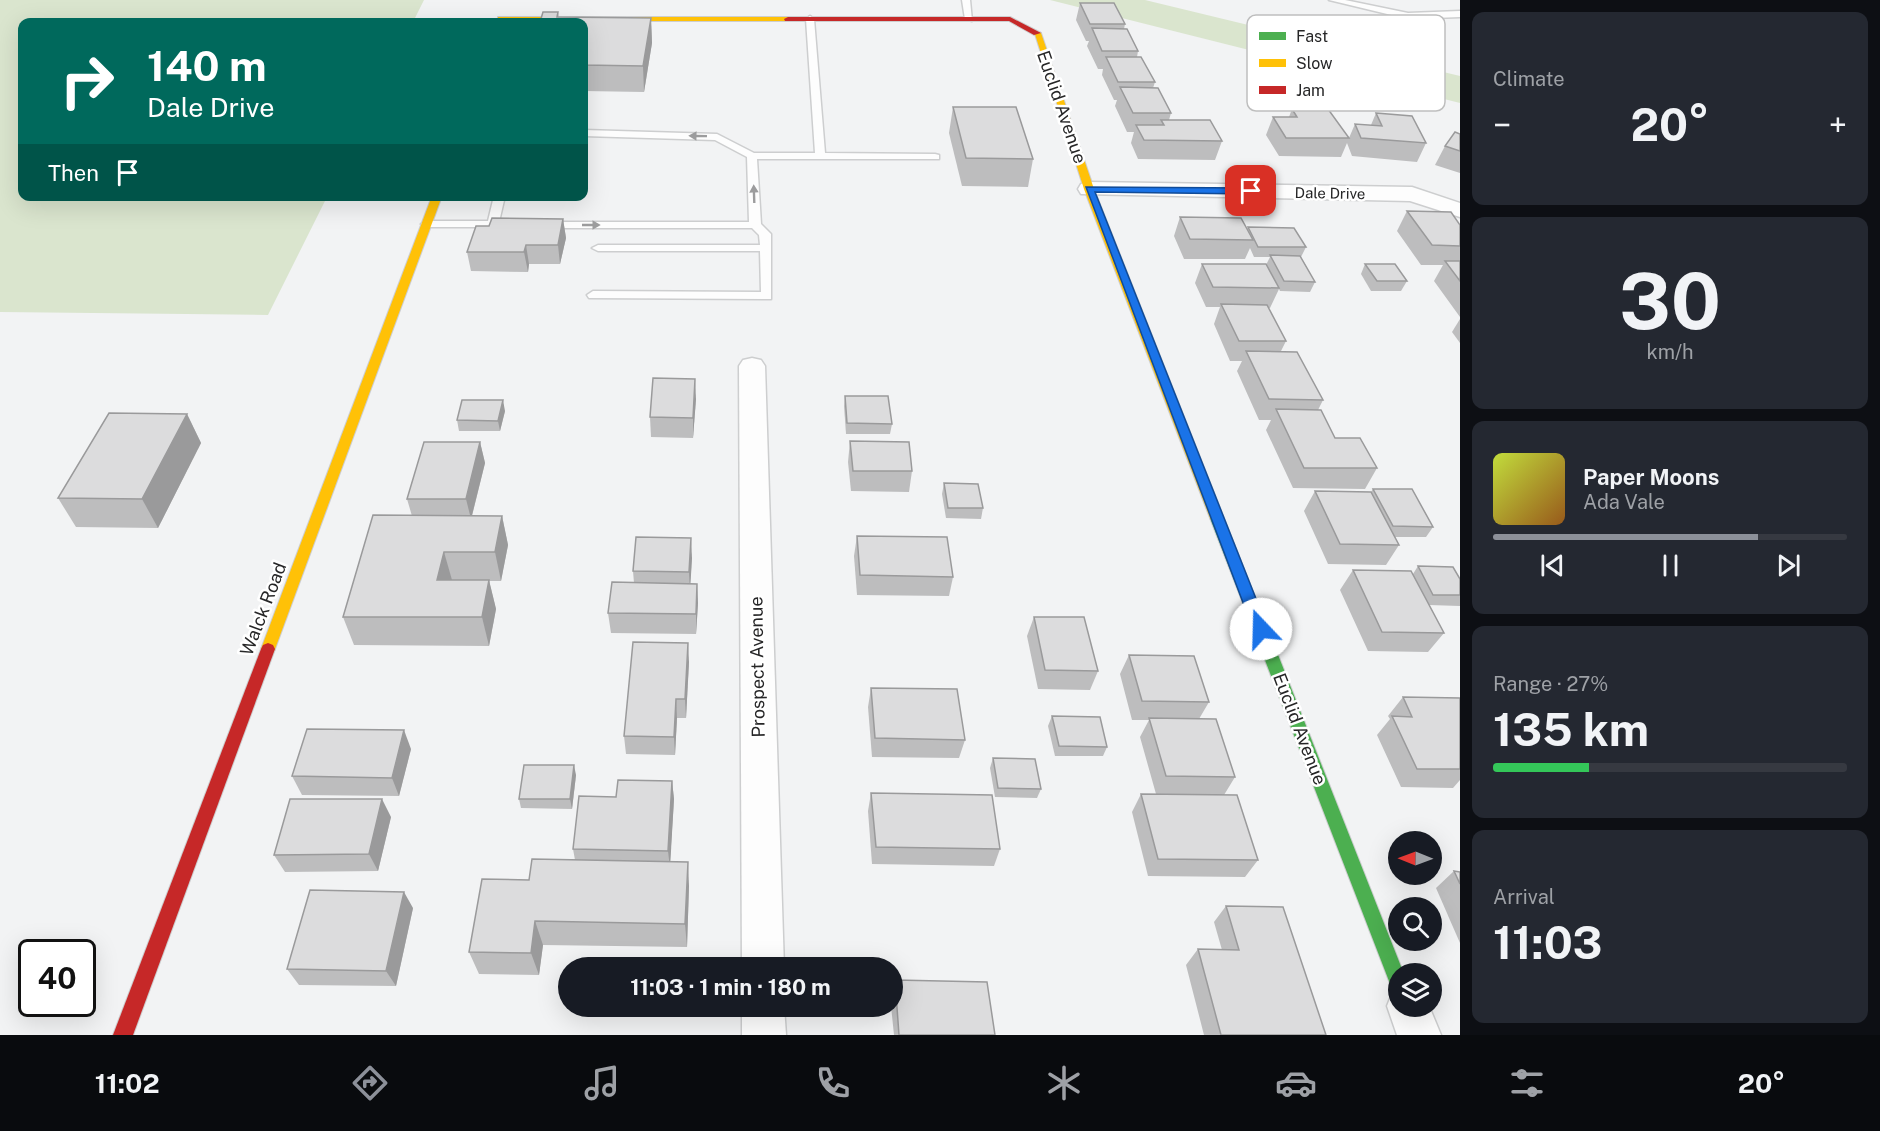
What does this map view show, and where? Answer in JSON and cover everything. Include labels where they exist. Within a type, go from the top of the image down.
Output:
[{"type":"street","points":[[502,18],[508,0]]},
{"type":"street","points":[[588,20],[969,19]]},
{"type":"street","name":"Euclid Avenue","points":[[969,19],[1010,19],[1036,31],[1089,189],[1391,963]]},
{"type":"street","name":"Dale Drive","points":[[1089,189],[1412,194],[1460,210]]},
{"type":"street","name":"Walck Road","points":[[123,1035],[435,201]]},
{"type":"street","name":"Prospect Avenue","points":[[752,366],[763,957]]},
{"type":"street","points":[[763,1017],[764,1035]]},
{"type":"street","points":[[1412,1017],[1419,1035]]},
{"type":"lane","points":[[966,0],[969,19]]},
{"type":"lane","points":[[1333,0],[1403,15]]},
{"type":"lane","points":[[1434,15],[1460,14]]},
{"type":"lane","points":[[810,19],[820,156]]},
{"type":"lane","points":[[588,133],[717,137],[752,156],[935,158]]},
{"type":"lane","points":[[752,156],[755,225]]},
{"type":"lane","points":[[493,225],[499,201]]},
{"type":"lane","points":[[427,224],[755,225],[765,234],[767,296],[593,295]]},
{"type":"lane","points":[[598,248],[766,248]]},
{"type":"green space","points":[[0,0],[424,0],[415,18],[18,18],[18,201],[325,201],[268,315],[0,312]]},
{"type":"green space","points":[[1050,0],[1145,0],[1247,25],[1247,49]]},
{"type":"green space","points":[[1445,72],[1460,76],[1460,103],[1445,99]]},
{"type":"building","points":[[1080,3],[1114,3],[1125,24],[1090,24]]},
{"type":"building","points":[[543,12],[558,12],[557,17],[651,18],[643,66],[588,65],[588,18],[541,18]]},
{"type":"building","points":[[1092,28],[1127,29],[1138,51],[1102,51]]},
{"type":"building","points":[[1106,57],[1141,57],[1155,82],[1118,82]]},
{"type":"building","points":[[1120,87],[1158,88],[1171,113],[1133,113]]},
{"type":"building","points":[[953,107],[1016,107],[1033,159],[966,158]]},
{"type":"building","points":[[1293,111],[1329,111],[1349,138],[1286,138],[1273,117],[1297,117]]},
{"type":"building","points":[[1376,113],[1412,116],[1426,143],[1361,138],[1355,124],[1382,126]]},
{"type":"building","points":[[1161,120],[1210,120],[1222,141],[1144,140],[1136,125],[1164,125]]},
{"type":"building","points":[[1455,132],[1460,134],[1460,151],[1445,146]]},
{"type":"building","points":[[1407,211],[1451,212],[1460,225],[1460,246],[1432,245]]},
{"type":"building","points":[[1180,217],[1241,218],[1253,240],[1190,239]]},
{"type":"building","points":[[492,218],[563,219],[558,245],[526,245],[524,252],[467,252],[476,226],[489,226]]},
{"type":"building","points":[[1248,227],[1294,228],[1306,247],[1258,247]]},
{"type":"building","points":[[1270,255],[1300,256],[1315,282],[1284,281]]},
{"type":"building","points":[[1445,261],[1460,261],[1460,281]]},
{"type":"building","points":[[1202,264],[1266,264],[1279,288],[1213,287]]},
{"type":"building","points":[[1365,264],[1395,264],[1407,281],[1377,281]]},
{"type":"building","points":[[1221,304],[1267,305],[1286,341],[1239,341]]},
{"type":"building","points":[[1246,351],[1297,352],[1323,400],[1269,399]]},
{"type":"building","points":[[653,378],[695,379],[693,418],[650,417]]},
{"type":"building","points":[[845,396],[888,396],[892,424],[847,423]]},
{"type":"building","points":[[462,400],[503,400],[498,421],[457,420]]},
{"type":"building","points":[[1276,409],[1321,410],[1335,438],[1360,438],[1377,468],[1304,468]]},
{"type":"building","points":[[109,413],[187,414],[142,499],[58,498]]},
{"type":"building","points":[[850,441],[909,442],[912,471],[853,471]]},
{"type":"building","points":[[424,442],[480,442],[466,499],[407,499]]},
{"type":"building","points":[[944,483],[978,484],[983,508],[948,508]]},
{"type":"building","points":[[1373,489],[1412,489],[1433,527],[1393,526]]},
{"type":"building","points":[[1315,491],[1371,492],[1399,545],[1340,544]]},
{"type":"building","points":[[373,515],[502,516],[495,552],[444,552],[437,580],[489,580],[482,617],[343,617]]},
{"type":"building","points":[[857,536],[947,537],[953,577],[860,575]]},
{"type":"building","points":[[636,537],[691,538],[689,572],[633,571]]},
{"type":"building","points":[[1418,566],[1453,567],[1460,579],[1460,595],[1433,595]]},
{"type":"building","points":[[1353,570],[1411,571],[1444,633],[1382,632]]},
{"type":"building","points":[[612,582],[697,584],[696,614],[608,613]]},
{"type":"building","points":[[1034,617],[1084,617],[1098,671],[1045,670]]},
{"type":"building","points":[[633,642],[688,643],[685,699],[676,699],[674,737],[624,736]]},
{"type":"building","points":[[1129,655],[1194,656],[1209,702],[1142,701]]},
{"type":"building","points":[[871,688],[957,689],[965,740],[875,738]]},
{"type":"building","points":[[1403,697],[1460,698],[1460,769],[1417,769],[1392,716],[1412,717]]},
{"type":"building","points":[[1052,716],[1100,717],[1107,747],[1059,746]]},
{"type":"building","points":[[1149,718],[1216,719],[1235,777],[1166,776]]},
{"type":"building","points":[[307,729],[404,730],[392,778],[292,776]]},
{"type":"building","points":[[993,758],[1035,759],[1041,789],[998,788]]},
{"type":"building","points":[[524,765],[574,765],[570,799],[519,799]]},
{"type":"building","points":[[618,780],[672,781],[668,851],[573,849],[579,796],[616,797]]},
{"type":"building","points":[[871,793],[992,795],[1000,849],[876,847]]},
{"type":"building","points":[[1141,794],[1237,795],[1258,860],[1158,859]]},
{"type":"building","points":[[290,799],[382,799],[369,854],[274,855]]},
{"type":"building","points":[[532,859],[688,862],[685,924],[535,921],[531,953],[469,952],[482,879],[529,880]]},
{"type":"building","points":[[1454,871],[1460,872],[1460,884]]},
{"type":"building","points":[[310,890],[404,892],[386,971],[287,969]]},
{"type":"building","points":[[1226,906],[1283,907],[1326,1035],[1221,1035],[1198,949],[1239,950]]},
{"type":"building","points":[[903,980],[987,982],[995,1035],[899,1035],[898,1017],[903,1017]]},
{"type":"traffic: fast","points":[[1217,518],[1391,963]]},
{"type":"traffic: slow","points":[[588,19],[788,19]]},
{"type":"traffic: slow","points":[[1037,33],[1089,189],[1217,518]]},
{"type":"traffic: slow","points":[[268,649],[435,201]]},
{"type":"traffic: jam","points":[[788,19],[1010,19],[1037,33]]},
{"type":"traffic: jam","points":[[123,1035],[268,649]]},
{"type":"route","points":[[1251,191],[1089,189],[1261,629]]}]
